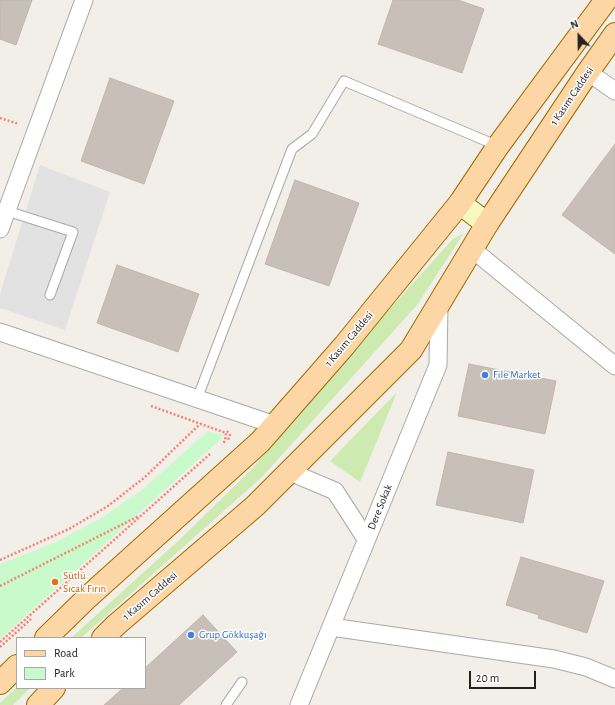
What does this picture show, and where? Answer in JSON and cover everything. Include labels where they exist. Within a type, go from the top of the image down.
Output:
[{"type":"main road","name":"1 Kasım Caddesi","points":[[47,637],[88,597],[260,442],[275,425],[344,346],[460,203],[498,146],[606,0]]},
{"type":"main road","name":"1 Kasım Caddesi","points":[[104,637],[116,625],[255,506],[411,350],[487,224],[615,34]]},
{"type":"main road","points":[[0,683],[16,667]]},
{"type":"main road","points":[[38,705],[53,689]]},
{"type":"street","points":[[0,229],[84,0]]},
{"type":"street","points":[[588,72],[615,91]]},
{"type":"street","points":[[460,203],[487,224]]},
{"type":"street","points":[[472,249],[615,366]]},
{"type":"street","name":"Dere Sokak","points":[[299,705],[438,365],[439,304]]},
{"type":"street","points":[[0,332],[275,425]]},
{"type":"street","points":[[290,472],[335,491],[366,539]]},
{"type":"street","points":[[331,626],[554,659],[586,667],[615,679]]},
{"type":"lane","points":[[197,399],[292,149],[312,134],[344,81],[498,146]]},
{"type":"lane","points":[[7,211],[73,232],[50,295]]},
{"type":"lane","points":[[226,705],[242,682]]},
{"type":"path","points":[[147,403],[228,431],[230,435],[227,443],[220,447],[225,441],[226,433],[200,424],[147,403]]},
{"type":"path","points":[[0,560],[69,529],[108,506],[145,477],[200,424]]},
{"type":"path","points":[[0,642],[142,514],[214,452],[0,647]]},
{"type":"path","points":[[0,586],[152,509]]},
{"type":"green space","points":[[464,233],[417,305],[262,477],[82,637],[72,637],[177,542],[251,470],[370,331],[452,240]]},
{"type":"green space","points":[[397,392],[360,482],[330,461]]},
{"type":"green space","points":[[208,431],[223,435],[221,439],[0,639],[0,564],[54,543],[100,519],[142,490]]},
{"type":"green space","points":[[16,688],[29,689],[13,705],[0,705],[0,703]]},
{"type":"shaded area","points":[[40,165],[110,192],[65,330],[0,308],[0,294]]},
{"type":"building","points":[[0,0],[32,0],[16,45],[0,39]]},
{"type":"building","points":[[393,0],[458,0],[484,9],[462,73],[378,44]]},
{"type":"building","points":[[110,78],[174,101],[144,184],[81,161]]},
{"type":"building","points":[[615,144],[615,254],[562,215]]},
{"type":"building","points":[[295,180],[359,203],[329,286],[265,264]]},
{"type":"building","points":[[117,265],[199,294],[178,352],[97,323]]},
{"type":"building","points":[[469,364],[556,381],[545,434],[458,416]]},
{"type":"building","points":[[448,452],[534,470],[523,523],[436,505]]},
{"type":"building","points":[[521,557],[604,581],[587,633],[538,618],[539,615],[506,605]]},
{"type":"building","points":[[203,615],[237,652],[179,705],[104,705],[122,689],[146,689],[146,667]]},
{"type":"place","name":"File Market","points":[[485,375]]},
{"type":"place","name":"Sütlü Sıcak Fırın","points":[[55,582]]},
{"type":"place","name":"Grup Gökkuşağı","points":[[191,635]]}]
